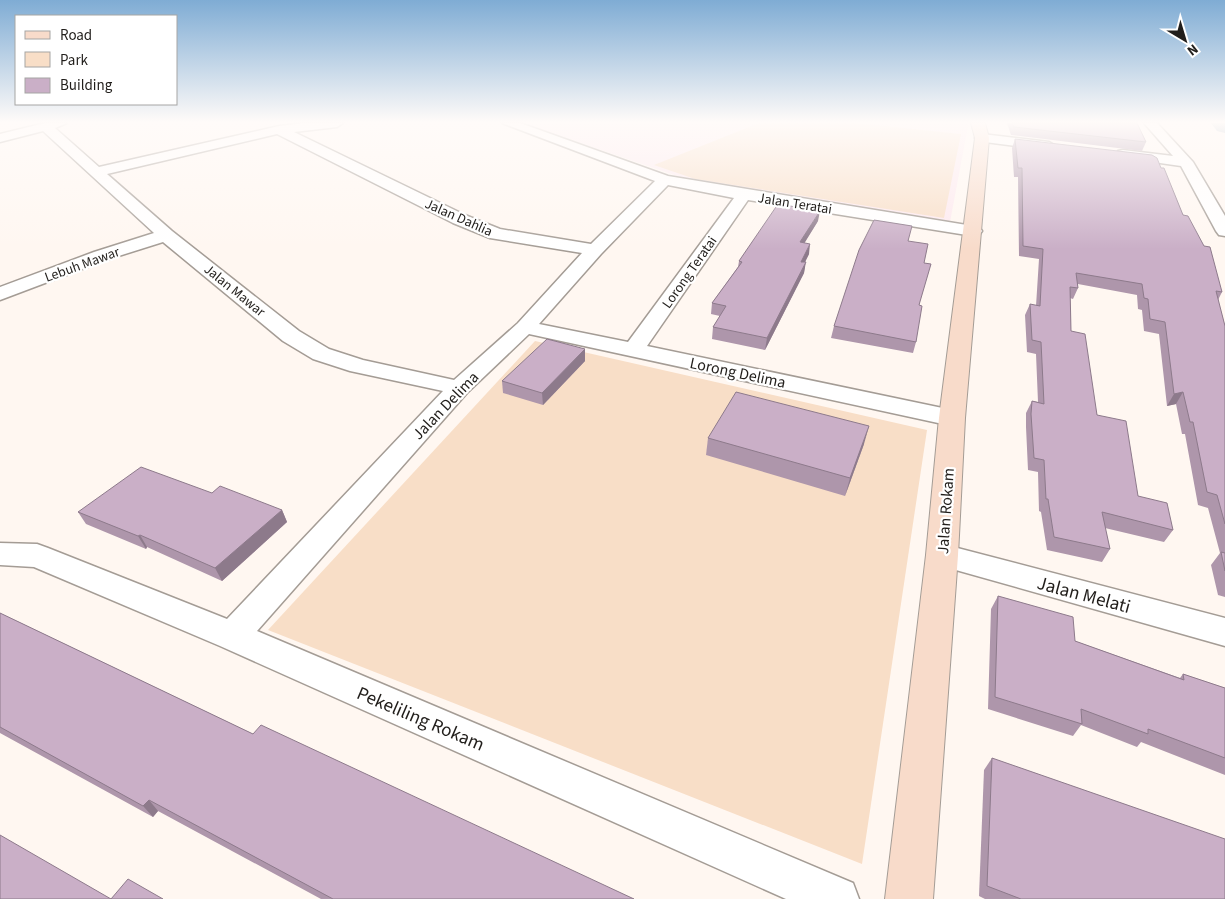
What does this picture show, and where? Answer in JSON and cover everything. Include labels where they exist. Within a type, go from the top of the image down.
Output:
[{"type":"main road","name":"Jalan Rokam","points":[[909,899],[942,556],[952,418],[973,231],[977,165]]},
{"type":"street","name":"Jalan Mawar","points":[[89,165],[166,235],[291,336],[321,354],[358,366],[459,388]]},
{"type":"street","points":[[95,172],[126,165]]},
{"type":"street","name":"Jalan Dahlia","points":[[349,165],[459,219],[496,234],[595,250]]},
{"type":"street","name":"Jalan Teratai","points":[[624,165],[666,180],[744,196],[973,231]]},
{"type":"street","points":[[1188,165],[1225,231]]},
{"type":"street","name":"Jalan Delima","points":[[232,636],[459,388],[525,327],[595,250],[666,180]]},
{"type":"street","name":"Lorong Teratai","points":[[634,349],[744,196]]},
{"type":"street","name":"Lebuh Mawar","points":[[0,294],[100,256],[166,235]]},
{"type":"street","name":"Lorong Delima","points":[[525,327],[952,418]]},
{"type":"street","name":"Pekeliling Rokam","points":[[0,554],[37,556],[232,636],[826,897]]},
{"type":"street","name":"Jalan Melati","points":[[942,556],[1225,632]]},
{"type":"shaded area","points":[[645,165],[961,165],[950,222],[689,180]]},
{"type":"green space","points":[[654,165],[955,165],[944,218],[695,179]]},
{"type":"green space","points":[[535,341],[927,430],[862,864],[268,630]]},
{"type":"building","points":[[1018,165],[1160,165],[1161,168],[1164,168],[1183,215],[1188,216],[1204,246],[1210,247],[1222,292],[1216,291],[1225,326],[1225,524],[1217,495],[1207,492],[1193,422],[1190,422],[1183,392],[1174,394],[1165,322],[1150,319],[1148,299],[1144,298],[1142,284],[1076,273],[1078,288],[1070,287],[1071,331],[1085,334],[1097,415],[1126,421],[1138,496],[1167,503],[1173,530],[1102,512],[1110,549],[1054,537],[1048,499],[1046,499],[1044,460],[1034,458],[1031,414],[1032,401],[1044,404],[1041,342],[1032,340],[1030,304],[1040,306],[1043,249],[1023,246],[1022,168],[1018,168]]},
{"type":"building","points":[[778,204],[820,211],[800,242],[810,244],[801,262],[806,262],[767,338],[713,327],[726,306],[712,303],[742,262],[739,261]]},
{"type":"building","points":[[874,220],[912,226],[908,241],[928,244],[924,263],[931,264],[919,305],[922,306],[916,342],[834,326],[859,250]]},
{"type":"building","points":[[547,339],[585,349],[542,393],[502,381]]},
{"type":"building","points":[[736,392],[869,426],[850,478],[708,438]]},
{"type":"building","points":[[141,467],[212,493],[220,486],[282,510],[215,568],[140,535],[138,536],[78,512]]},
{"type":"building","points":[[1221,552],[1225,553],[1225,571]]},
{"type":"building","points":[[998,596],[1073,617],[1075,641],[1184,680],[1183,674],[1225,688],[1225,758],[1148,729],[1148,734],[1081,709],[1082,724],[995,697]]},
{"type":"building","points":[[0,613],[253,734],[261,725],[634,899],[333,899],[149,800],[143,806],[0,727]]},
{"type":"building","points":[[992,758],[1225,839],[1225,899],[1021,899],[987,886]]},
{"type":"building","points":[[0,835],[111,899],[0,899]]},
{"type":"building","points":[[128,879],[163,899],[111,899]]}]
